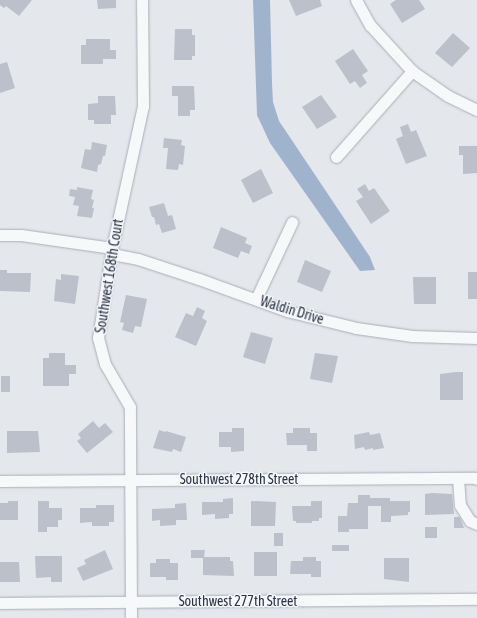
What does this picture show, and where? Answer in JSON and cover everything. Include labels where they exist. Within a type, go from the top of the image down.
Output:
[{"type":"street","name":"Southwest 168th Court","points":[[131,618],[130,407],[105,364],[98,338],[112,251],[143,106],[142,0]]},
{"type":"street","points":[[356,0],[370,24],[412,71],[448,96],[477,110]]},
{"type":"street","points":[[336,157],[412,71]]},
{"type":"street","points":[[256,299],[292,222]]},
{"type":"street","name":"Waldin Drive","points":[[0,235],[20,235],[112,251],[256,299],[287,311],[374,331],[412,336],[477,338]]},
{"type":"street","points":[[458,478],[460,505],[470,521],[477,524]]},
{"type":"street","name":"Southwest 278th Street","points":[[0,481],[458,478],[477,480]]},
{"type":"street","name":"Southwest 277th Street","points":[[0,603],[477,599]]},
{"type":"water","points":[[253,0],[270,0],[273,102],[279,121],[370,257],[375,270],[360,271],[270,143],[257,115]]},
{"type":"building","points":[[0,0],[32,0],[19,16],[6,6],[4,8],[0,5]]},
{"type":"building","points":[[97,0],[116,0],[116,8],[98,9]]},
{"type":"building","points":[[289,0],[320,0],[322,6],[296,16]]},
{"type":"building","points":[[396,0],[419,0],[425,9],[402,23],[390,4]]},
{"type":"building","points":[[175,29],[192,29],[192,35],[195,35],[195,56],[192,56],[192,60],[174,60]]},
{"type":"building","points":[[453,33],[470,48],[452,67],[435,53]]},
{"type":"building","points":[[86,39],[110,39],[110,50],[116,50],[116,59],[103,59],[103,64],[81,64],[81,45],[86,45]]},
{"type":"building","points":[[353,49],[368,71],[362,75],[367,83],[360,88],[355,81],[350,84],[335,61]]},
{"type":"building","points":[[7,62],[15,88],[0,93],[0,64]]},
{"type":"building","points":[[172,86],[194,86],[195,110],[190,110],[190,116],[178,116],[178,96],[172,96]]},
{"type":"building","points":[[321,95],[337,117],[317,129],[302,107]]},
{"type":"building","points":[[98,96],[115,96],[116,115],[111,115],[111,124],[94,124],[94,120],[88,120],[88,104],[98,103]]},
{"type":"building","points":[[408,124],[411,132],[416,130],[427,156],[406,164],[396,139],[403,136],[400,127]]},
{"type":"building","points":[[164,138],[182,140],[181,145],[185,146],[183,165],[179,164],[178,170],[166,169],[168,148],[163,148]]},
{"type":"building","points":[[92,142],[107,145],[105,156],[103,156],[101,164],[98,165],[97,172],[81,168],[85,149],[91,150]]},
{"type":"building","points":[[459,146],[477,146],[477,173],[463,174],[463,155],[459,155]]},
{"type":"building","points":[[261,169],[273,193],[253,203],[241,180]]},
{"type":"building","points":[[365,184],[369,191],[374,188],[390,211],[371,224],[356,201],[363,197],[357,189]]},
{"type":"building","points":[[77,187],[93,190],[91,199],[94,200],[92,218],[77,216],[79,206],[73,205],[75,197],[69,196],[70,189],[77,190]]},
{"type":"building","points":[[164,203],[168,216],[172,215],[176,229],[162,233],[159,224],[156,225],[154,217],[152,217],[149,207]]},
{"type":"building","points":[[221,227],[247,238],[245,243],[252,246],[249,254],[241,251],[238,258],[213,248]]},
{"type":"building","points":[[305,260],[331,271],[322,292],[297,282]]},
{"type":"building","points":[[0,270],[7,270],[7,273],[31,273],[30,292],[0,291]]},
{"type":"building","points":[[468,272],[477,272],[477,299],[468,299]]},
{"type":"building","points":[[61,274],[79,276],[75,304],[54,301],[56,279],[61,280]]},
{"type":"building","points":[[413,277],[436,277],[436,304],[414,304]]},
{"type":"building","points":[[126,295],[147,299],[141,327],[135,326],[133,333],[122,330],[124,323],[120,322]]},
{"type":"building","points":[[197,307],[205,311],[202,318],[207,321],[196,346],[175,337],[186,313],[193,316]]},
{"type":"building","points":[[251,332],[273,338],[265,364],[243,357]]},
{"type":"building","points":[[49,353],[65,353],[65,365],[76,365],[76,374],[69,374],[69,386],[43,386],[43,358],[49,358]]},
{"type":"building","points":[[315,353],[338,356],[332,383],[310,379]]},
{"type":"building","points":[[463,372],[463,400],[440,400],[440,374]]},
{"type":"building","points":[[1,376],[10,376],[10,392],[1,392]]},
{"type":"building","points":[[93,421],[99,428],[105,423],[113,432],[87,453],[77,441],[81,438],[78,434]]},
{"type":"building","points":[[232,428],[244,428],[244,451],[231,452],[231,447],[219,447],[219,432],[232,432]]},
{"type":"building","points":[[293,428],[310,428],[310,433],[317,433],[317,451],[307,451],[307,445],[287,445],[286,433],[293,433]]},
{"type":"building","points":[[159,430],[186,437],[181,452],[173,449],[172,452],[153,448]]},
{"type":"building","points":[[7,431],[38,431],[40,452],[7,453]]},
{"type":"building","points":[[369,432],[370,435],[380,433],[384,448],[365,450],[364,447],[355,449],[354,435]]},
{"type":"building","points":[[425,494],[452,494],[454,514],[425,515]]},
{"type":"building","points":[[358,495],[370,495],[370,498],[390,498],[390,501],[410,501],[410,512],[408,512],[408,515],[391,516],[391,522],[381,522],[381,506],[368,506],[368,529],[349,529],[349,532],[338,532],[338,516],[347,516],[348,503],[358,503]]},
{"type":"building","points":[[233,498],[233,514],[229,514],[229,518],[215,519],[215,514],[202,515],[202,502],[223,502],[223,499]]},
{"type":"building","points":[[8,501],[18,501],[18,520],[0,520],[0,503],[8,503]]},
{"type":"building","points":[[38,501],[49,501],[49,508],[62,508],[62,520],[58,520],[58,527],[47,527],[47,532],[38,532]]},
{"type":"building","points":[[251,501],[276,502],[275,526],[251,526]]},
{"type":"building","points":[[311,501],[322,501],[322,518],[319,518],[319,521],[312,521],[312,523],[296,523],[296,521],[293,521],[292,506],[311,506]]},
{"type":"building","points":[[186,503],[187,520],[176,520],[176,525],[160,526],[160,520],[152,521],[152,509],[175,508],[175,504]]},
{"type":"building","points":[[96,505],[114,505],[114,522],[109,522],[109,526],[92,526],[92,522],[80,523],[80,508],[96,508]]},
{"type":"building","points":[[454,517],[460,517],[464,528],[454,528]]},
{"type":"building","points":[[425,527],[437,527],[437,538],[425,538]]},
{"type":"building","points":[[274,533],[283,533],[283,546],[274,546]]},
{"type":"building","points":[[332,545],[349,545],[349,551],[332,551]]},
{"type":"building","points":[[105,550],[113,569],[83,581],[77,568],[86,564],[84,560]]},
{"type":"building","points":[[191,550],[205,550],[204,557],[230,557],[230,561],[233,561],[234,576],[203,575],[203,558],[191,558]]},
{"type":"building","points":[[254,552],[277,552],[277,576],[254,576]]},
{"type":"building","points":[[35,556],[62,556],[62,582],[51,582],[51,577],[36,578]]},
{"type":"building","points":[[303,557],[316,557],[316,561],[321,561],[321,577],[311,577],[311,574],[290,574],[291,561],[303,561]]},
{"type":"building","points":[[384,558],[409,558],[409,582],[384,579]]},
{"type":"building","points":[[156,559],[170,559],[170,563],[178,563],[178,580],[166,580],[166,577],[150,577],[150,563],[156,563]]},
{"type":"building","points":[[0,562],[19,562],[20,582],[0,582]]}]
